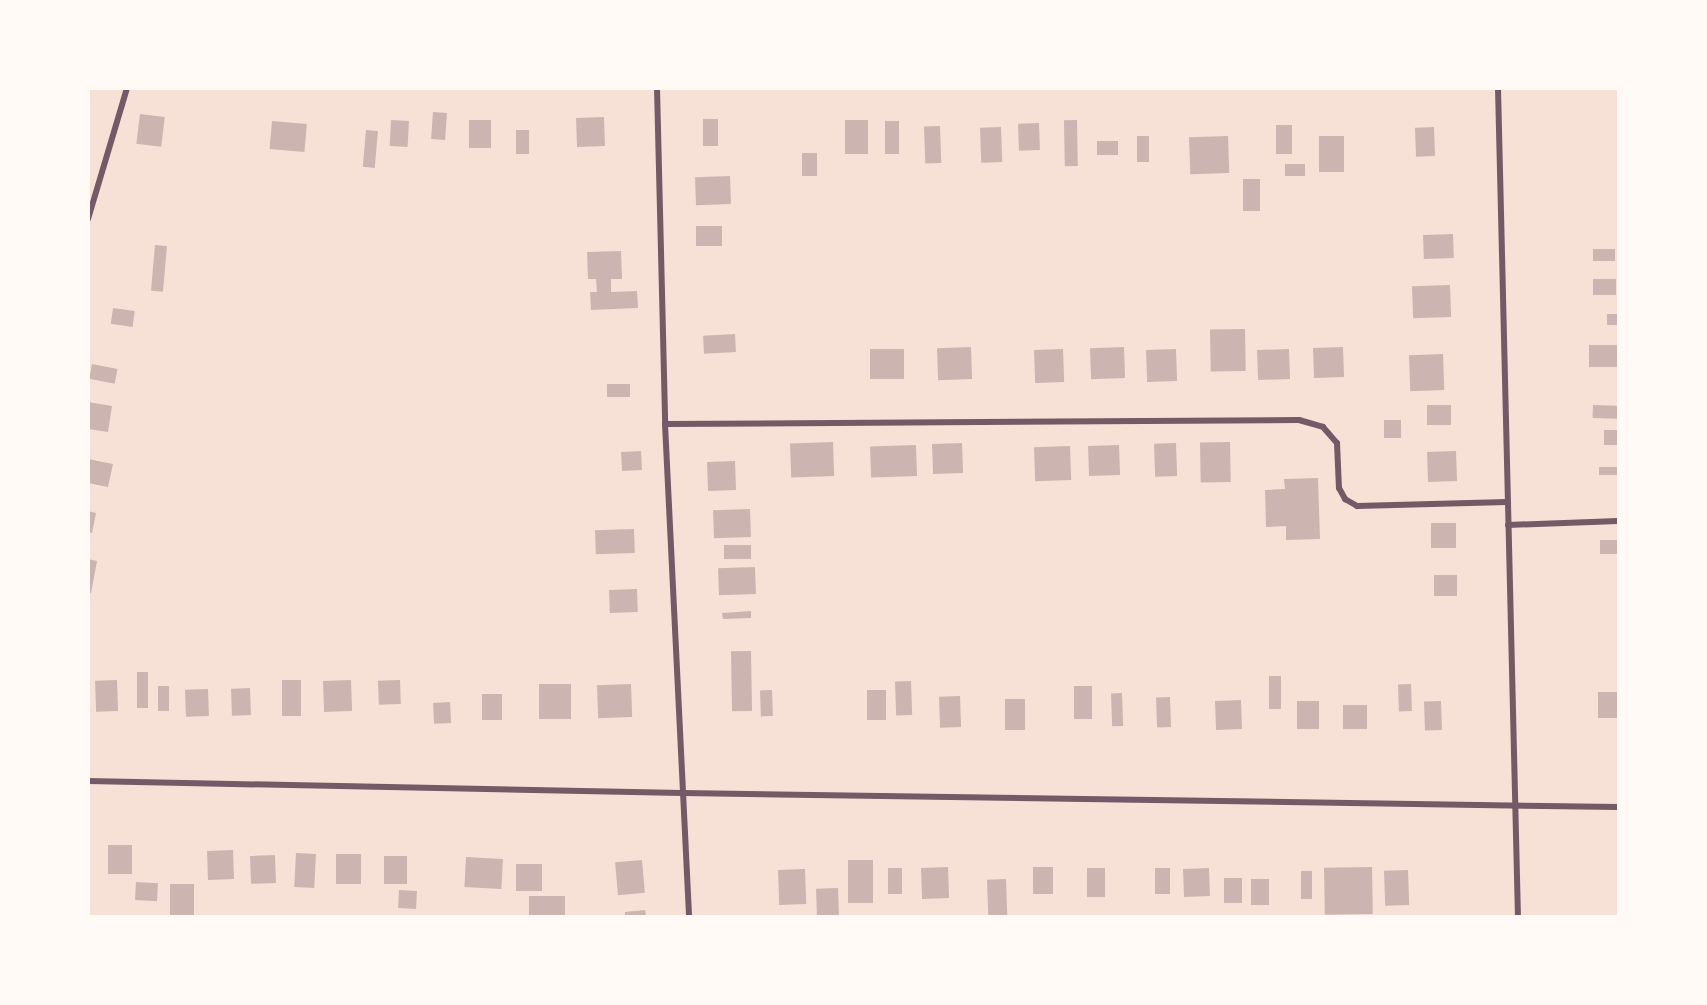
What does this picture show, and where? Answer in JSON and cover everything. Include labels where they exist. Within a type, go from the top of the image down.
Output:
[{"type":"street","points":[[88,219],[127,88]]},
{"type":"street","points":[[657,88],[665,424],[689,916]]},
{"type":"street","points":[[1498,88],[1518,916]]},
{"type":"street","points":[[665,424],[1299,420],[1323,427],[1337,444],[1339,488],[1345,499],[1357,506],[1507,502]]},
{"type":"street","points":[[1508,525],[1618,521]]},
{"type":"street","points":[[88,781],[682,793],[1618,807]]},
{"type":"building","points":[[433,112],[447,113],[445,140],[431,139]]},
{"type":"building","points":[[140,114],[165,117],[161,147],[136,144]]},
{"type":"building","points":[[604,117],[605,146],[577,147],[576,118]]},
{"type":"building","points":[[703,119],[718,119],[718,146],[703,146]]},
{"type":"building","points":[[391,120],[409,121],[408,147],[390,146]]},
{"type":"building","points":[[469,120],[491,120],[491,148],[469,148]]},
{"type":"building","points":[[845,120],[868,120],[868,154],[845,154]]},
{"type":"building","points":[[1064,120],[1077,120],[1078,166],[1065,166]]},
{"type":"building","points":[[272,121],[307,124],[304,152],[270,149]]},
{"type":"building","points":[[885,121],[899,121],[899,154],[885,154]]},
{"type":"building","points":[[1039,123],[1040,150],[1019,151],[1018,124]]},
{"type":"building","points":[[1276,125],[1292,125],[1292,154],[1276,154]]},
{"type":"building","points":[[940,126],[941,163],[925,164],[924,127]]},
{"type":"building","points":[[1001,127],[1002,162],[981,163],[980,128]]},
{"type":"building","points":[[1434,127],[1435,156],[1416,157],[1415,128]]},
{"type":"building","points":[[366,130],[378,131],[375,168],[363,167]]},
{"type":"building","points":[[516,130],[529,130],[529,154],[516,154]]},
{"type":"building","points":[[1137,136],[1149,136],[1149,162],[1137,162]]},
{"type":"building","points":[[1228,136],[1229,173],[1190,174],[1189,137]]},
{"type":"building","points":[[1319,136],[1344,136],[1344,172],[1319,172]]},
{"type":"building","points":[[1097,141],[1118,141],[1118,155],[1097,155]]},
{"type":"building","points":[[802,153],[817,153],[817,176],[802,176]]},
{"type":"building","points":[[1285,164],[1305,164],[1305,176],[1285,176]]},
{"type":"building","points":[[730,176],[731,204],[696,205],[695,177]]},
{"type":"building","points":[[1243,179],[1260,179],[1260,211],[1243,211]]},
{"type":"building","points":[[696,226],[722,226],[722,246],[696,246]]},
{"type":"building","points":[[1453,234],[1454,258],[1424,259],[1423,235]]},
{"type":"building","points":[[155,245],[167,246],[163,292],[151,291]]},
{"type":"building","points":[[1593,249],[1615,249],[1615,261],[1593,261]]},
{"type":"building","points":[[621,251],[622,279],[611,279],[611,292],[637,291],[638,308],[591,310],[590,292],[597,292],[596,279],[588,279],[587,252]]},
{"type":"building","points":[[1593,279],[1616,279],[1616,295],[1593,295]]},
{"type":"building","points":[[1450,285],[1451,317],[1413,318],[1412,286]]},
{"type":"building","points":[[113,308],[135,311],[133,327],[111,324]]},
{"type":"building","points":[[1607,314],[1618,314],[1618,325],[1607,325]]},
{"type":"building","points":[[1245,329],[1246,371],[1211,372],[1210,330]]},
{"type":"building","points":[[735,334],[736,352],[704,354],[703,336]]},
{"type":"building","points":[[1589,345],[1618,345],[1618,367],[1589,367]]},
{"type":"building","points":[[971,347],[972,379],[938,380],[937,348]]},
{"type":"building","points":[[1124,347],[1125,378],[1091,379],[1090,348]]},
{"type":"building","points":[[1343,347],[1344,377],[1314,378],[1313,348]]},
{"type":"building","points":[[870,349],[904,349],[904,379],[870,379]]},
{"type":"building","points":[[1063,349],[1064,382],[1035,383],[1034,350]]},
{"type":"building","points":[[1176,349],[1177,381],[1147,382],[1146,350]]},
{"type":"building","points":[[1289,349],[1290,379],[1258,380],[1257,350]]},
{"type":"building","points":[[1443,354],[1444,390],[1410,391],[1409,355]]},
{"type":"building","points":[[92,364],[118,369],[115,384],[89,379]]},
{"type":"building","points":[[607,384],[630,384],[630,397],[607,397]]},
{"type":"building","points":[[88,402],[112,406],[108,432],[88,429]]},
{"type":"building","points":[[1427,405],[1451,405],[1451,425],[1427,425]]},
{"type":"building","points":[[1593,405],[1618,406],[1618,419],[1593,418]]},
{"type":"building","points":[[1384,420],[1401,420],[1401,438],[1384,438]]},
{"type":"building","points":[[1604,430],[1618,430],[1618,445],[1604,445]]},
{"type":"building","points":[[833,442],[834,476],[791,477],[790,444]]},
{"type":"building","points":[[1230,442],[1231,482],[1201,483],[1200,443]]},
{"type":"building","points":[[962,443],[963,473],[933,474],[932,444]]},
{"type":"building","points":[[1176,443],[1177,476],[1155,477],[1154,444]]},
{"type":"building","points":[[916,445],[917,476],[871,478],[870,447]]},
{"type":"building","points":[[1119,445],[1120,475],[1089,476],[1088,446]]},
{"type":"building","points":[[1070,446],[1071,480],[1035,481],[1034,447]]},
{"type":"building","points":[[641,451],[642,470],[622,471],[621,452]]},
{"type":"building","points":[[1456,451],[1457,481],[1428,482],[1427,452]]},
{"type":"building","points":[[88,459],[113,464],[108,487],[88,483]]},
{"type":"building","points":[[735,461],[736,490],[708,491],[707,462]]},
{"type":"building","points":[[1599,467],[1618,467],[1618,475],[1599,475]]},
{"type":"building","points":[[1318,478],[1320,539],[1286,540],[1286,526],[1266,527],[1265,490],[1285,489],[1284,479]]},
{"type":"building","points":[[750,509],[751,537],[714,538],[713,510]]},
{"type":"building","points":[[88,511],[96,513],[92,533],[88,532]]},
{"type":"building","points":[[1431,523],[1456,523],[1456,548],[1431,548]]},
{"type":"building","points":[[634,529],[635,553],[596,554],[595,530]]},
{"type":"building","points":[[1600,540],[1618,540],[1618,554],[1600,554]]},
{"type":"building","points":[[724,545],[751,545],[751,559],[724,559]]},
{"type":"building","points":[[88,559],[97,561],[91,593],[88,593]]},
{"type":"building","points":[[755,567],[756,594],[719,595],[718,568]]},
{"type":"building","points":[[1434,575],[1457,575],[1457,596],[1434,596]]},
{"type":"building","points":[[637,589],[638,612],[610,613],[609,590]]},
{"type":"building","points":[[751,611],[751,618],[723,619],[722,613]]},
{"type":"building","points":[[731,651],[751,651],[752,711],[732,711]]},
{"type":"building","points":[[137,672],[148,672],[148,708],[137,708]]},
{"type":"building","points":[[1269,676],[1281,676],[1281,709],[1269,709]]},
{"type":"building","points":[[117,680],[118,711],[96,712],[95,681]]},
{"type":"building","points":[[282,680],[301,680],[301,716],[282,716]]},
{"type":"building","points":[[351,680],[352,711],[324,712],[323,681]]},
{"type":"building","points":[[400,680],[401,704],[379,705],[378,681]]},
{"type":"building","points":[[911,681],[912,715],[896,716],[895,682]]},
{"type":"building","points":[[539,684],[571,684],[571,719],[539,719]]},
{"type":"building","points":[[631,684],[632,717],[598,718],[597,685]]},
{"type":"building","points":[[1398,684],[1411,684],[1412,711],[1399,711]]},
{"type":"building","points":[[158,686],[169,686],[169,711],[158,711]]},
{"type":"building","points":[[1074,686],[1092,686],[1092,719],[1074,719]]},
{"type":"building","points":[[250,688],[251,715],[232,716],[231,689]]},
{"type":"building","points":[[208,689],[209,716],[186,717],[185,690]]},
{"type":"building","points":[[760,690],[772,690],[773,716],[761,716]]},
{"type":"building","points":[[867,690],[886,690],[886,720],[867,720]]},
{"type":"building","points":[[1598,692],[1618,692],[1618,718],[1598,718]]},
{"type":"building","points":[[1111,693],[1122,693],[1123,726],[1112,726]]},
{"type":"building","points":[[482,694],[502,694],[502,720],[482,720]]},
{"type":"building","points":[[960,696],[961,727],[940,728],[939,697]]},
{"type":"building","points":[[1156,697],[1170,697],[1171,727],[1157,727]]},
{"type":"building","points":[[1005,699],[1025,699],[1025,730],[1005,730]]},
{"type":"building","points":[[1241,700],[1242,729],[1216,730],[1215,701]]},
{"type":"building","points":[[1297,701],[1319,701],[1319,729],[1297,729]]},
{"type":"building","points":[[1441,701],[1442,730],[1425,731],[1424,702]]},
{"type":"building","points":[[450,702],[451,723],[434,724],[433,703]]},
{"type":"building","points":[[1343,705],[1367,705],[1367,729],[1343,729]]},
{"type":"building","points":[[108,845],[132,845],[132,874],[108,874]]},
{"type":"building","points":[[233,850],[234,879],[208,880],[207,851]]},
{"type":"building","points":[[296,853],[316,854],[314,888],[294,887]]},
{"type":"building","points":[[336,854],[361,854],[361,884],[336,884]]},
{"type":"building","points":[[275,855],[276,883],[251,884],[250,856]]},
{"type":"building","points":[[384,856],[407,856],[407,884],[384,884]]},
{"type":"building","points":[[466,857],[503,859],[501,889],[464,887]]},
{"type":"building","points":[[642,860],[645,893],[618,895],[615,862]]},
{"type":"building","points":[[848,860],[873,860],[873,903],[848,903]]},
{"type":"building","points":[[516,864],[542,864],[542,891],[516,891]]},
{"type":"building","points":[[948,867],[949,898],[922,899],[921,868]]},
{"type":"building","points":[[1033,867],[1053,867],[1053,894],[1033,894]]},
{"type":"building","points":[[1372,867],[1373,914],[1325,915],[1324,868]]},
{"type":"building","points":[[888,868],[902,868],[902,894],[888,894]]},
{"type":"building","points":[[1087,868],[1105,868],[1105,897],[1087,897]]},
{"type":"building","points":[[1155,868],[1170,868],[1170,894],[1155,894]]},
{"type":"building","points":[[1209,868],[1210,896],[1184,897],[1183,869]]},
{"type":"building","points":[[805,869],[806,904],[779,905],[778,870]]},
{"type":"building","points":[[1408,870],[1409,905],[1385,906],[1384,871]]},
{"type":"building","points":[[1301,871],[1312,871],[1312,899],[1301,899]]},
{"type":"building","points":[[1224,878],[1242,878],[1242,903],[1224,903]]},
{"type":"building","points":[[1006,879],[1007,916],[988,916],[987,880]]},
{"type":"building","points":[[1251,879],[1269,879],[1269,905],[1251,905]]},
{"type":"building","points":[[136,882],[158,883],[157,901],[135,900]]},
{"type":"building","points":[[170,884],[194,884],[194,916],[170,916]]},
{"type":"building","points":[[838,888],[839,916],[817,916],[816,889]]},
{"type":"building","points":[[399,890],[417,891],[416,909],[398,908]]},
{"type":"building","points":[[529,896],[565,896],[565,916],[529,916]]},
{"type":"building","points":[[645,910],[646,916],[625,916],[625,912]]}]
